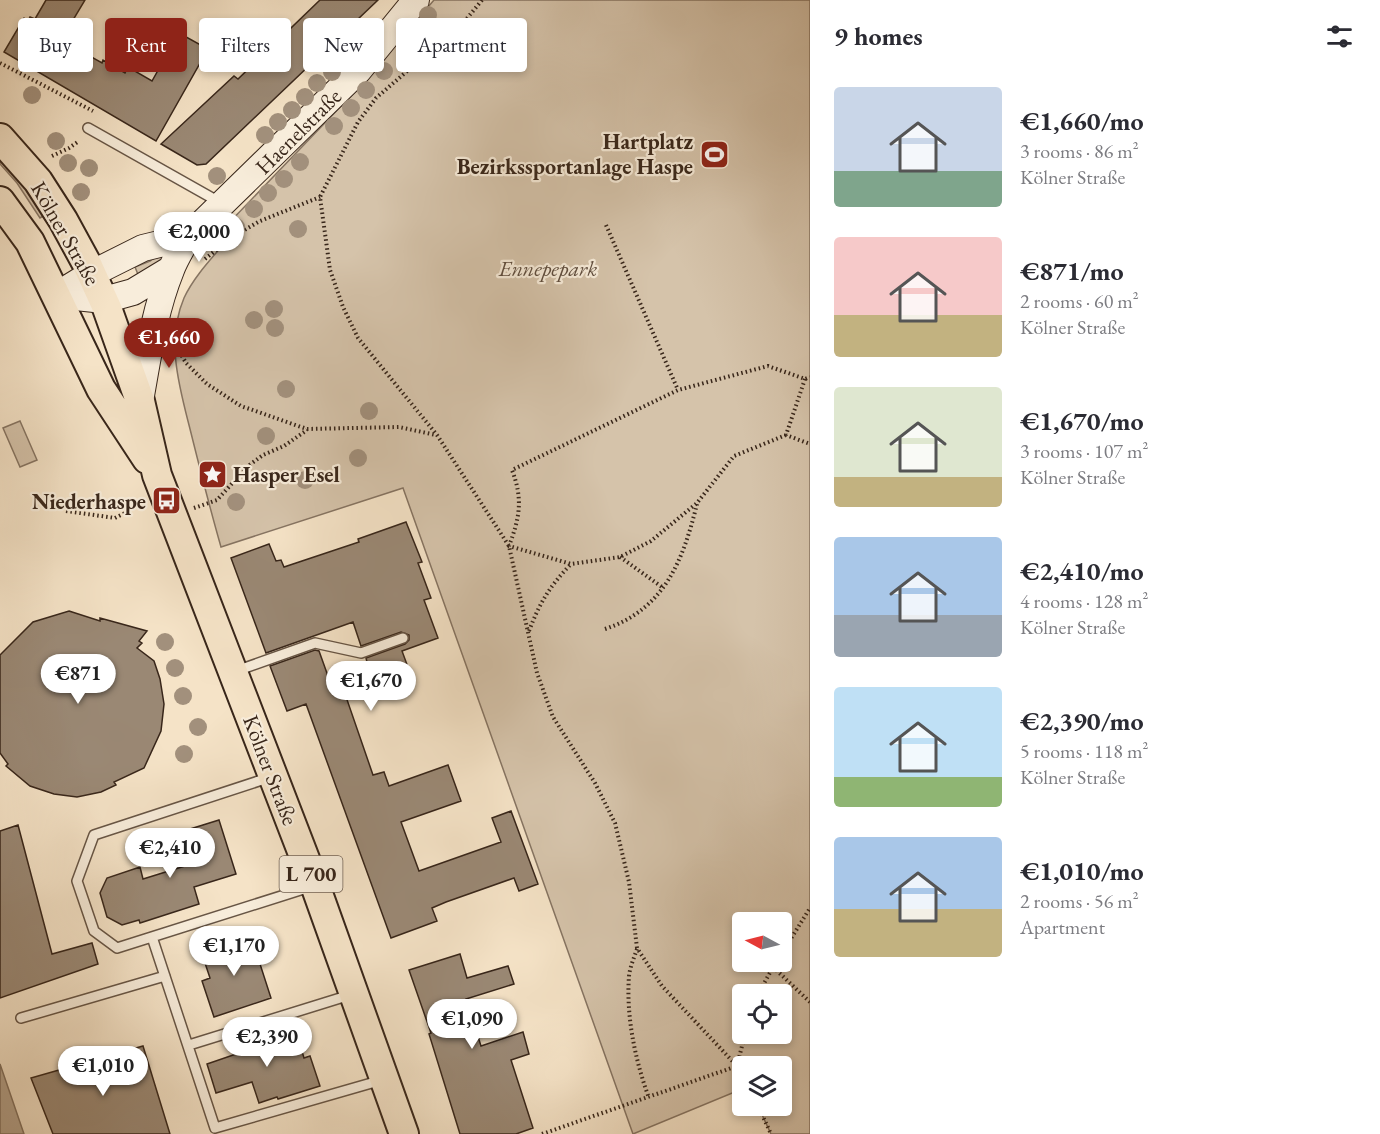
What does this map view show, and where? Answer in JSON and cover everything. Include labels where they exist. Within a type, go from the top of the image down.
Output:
[{"type":"main road","name":"Haenelstraße","points":[[171,269],[188,237],[358,71],[416,0]]},
{"type":"main road","name":"Kölner Straße","points":[[0,138],[38,181],[63,220],[104,300],[141,401],[157,475],[315,885],[404,1134]]},
{"type":"main road","name":"Kölner Straße","points":[[0,201],[30,242],[101,389],[157,475]]},
{"type":"main road","name":"Haenelstraße","points":[[57,295],[143,248],[188,237]]},
{"type":"main road","points":[[57,295],[104,300],[133,292],[171,269]]},
{"type":"main road","name":"L 700","points":[[141,401],[154,328],[171,269]]},
{"type":"lane","points":[[88,128],[223,204]]},
{"type":"lane","points":[[234,672],[315,643],[361,653],[403,638]]},
{"type":"lane","points":[[273,777],[94,835],[77,881],[94,931],[117,948],[315,885]]},
{"type":"lane","points":[[152,937],[189,1045],[215,1132],[384,1079]]},
{"type":"lane","points":[[21,1018],[165,976]]},
{"type":"lane","points":[[189,1045],[355,994]]},
{"type":"path","points":[[482,0],[464,22],[376,98],[358,122],[320,197],[330,270],[343,307],[358,338],[437,435],[509,546],[537,673],[554,717],[595,783],[615,823],[629,882],[637,948],[629,975],[631,1027],[638,1069],[649,1098]]},
{"type":"path","points":[[0,63],[94,112]]},
{"type":"path","points":[[52,156],[79,141],[88,128]]},
{"type":"path","points":[[231,238],[260,221],[320,197]]},
{"type":"path","points":[[606,225],[678,390]]},
{"type":"path","points":[[174,344],[186,363],[207,384],[241,406],[307,429],[399,427],[437,435]]},
{"type":"path","points":[[509,546],[517,524],[520,505],[518,486],[512,470],[678,390],[768,366],[808,378],[786,435]]},
{"type":"path","points":[[172,515],[217,500],[248,466],[263,455],[284,446],[307,429]]},
{"type":"path","points":[[509,546],[571,564],[620,557],[651,541],[697,503],[734,456],[786,435],[810,444]]},
{"type":"path","points":[[605,629],[624,623],[645,608],[676,568],[697,503]]},
{"type":"path","points":[[66,511],[115,518],[131,510]]},
{"type":"path","points":[[620,557],[662,587]]},
{"type":"path","points":[[529,632],[538,607],[547,591],[571,564]]},
{"type":"path","points":[[792,937],[810,908]]},
{"type":"path","points":[[637,948],[663,986],[732,1061]]},
{"type":"path","points":[[778,972],[810,1002]]},
{"type":"path","points":[[542,1134],[732,1068]]},
{"type":"path","points":[[763,1116],[771,1134]]},
{"type":"green space","name":"Ennepepark","points":[[434,0],[810,0],[810,1134],[771,1134],[763,1116],[792,1116],[792,1056],[732,1056],[732,1093],[633,1134],[403,488],[221,547],[180,388],[175,334],[184,298],[194,281],[233,233],[226,226],[373,72],[384,72],[384,59],[396,45],[396,72],[527,72],[527,18],[419,18]]},
{"type":"green space","points":[[0,155],[45,215],[40,218],[17,183],[0,164]]},
{"type":"green space","points":[[167,249],[172,253],[139,277],[135,267],[150,261]]},
{"type":"green space","points":[[20,421],[37,460],[20,467],[3,428]]},
{"type":"shaded area","points":[[0,1064],[24,1134],[0,1134]]},
{"type":"building","points":[[46,0],[85,0],[74,18],[36,18]]},
{"type":"building","points":[[320,0],[378,0],[359,18],[303,18],[303,72],[206,164],[197,165],[161,144],[234,76],[238,79],[245,72],[291,72],[291,28]]},
{"type":"building","points":[[18,28],[18,60],[4,52]]},
{"type":"building","points":[[187,37],[199,44],[199,65],[156,141],[38,72],[93,72],[93,58],[102,63],[103,60],[105,61],[105,72],[137,72],[152,81],[157,72],[187,72]]},
{"type":"building","points":[[406,522],[422,562],[418,563],[431,598],[424,600],[438,638],[402,651],[409,670],[392,676],[391,673],[344,691],[373,775],[384,772],[389,786],[448,765],[461,801],[401,822],[419,871],[501,842],[492,818],[511,811],[538,884],[519,891],[514,878],[446,902],[432,908],[437,921],[391,938],[306,704],[287,711],[270,666],[315,650],[319,651],[328,676],[367,662],[366,658],[405,644],[409,640],[409,635],[401,632],[361,646],[353,622],[266,653],[231,558],[269,544],[276,561],[281,560],[284,567],[359,542],[358,539]]},
{"type":"building","points":[[69,611],[100,621],[100,618],[147,631],[139,641],[142,643],[137,648],[154,661],[164,704],[161,731],[144,768],[114,782],[116,785],[101,792],[77,797],[54,794],[30,786],[6,766],[8,764],[0,753],[0,655],[33,622]]},
{"type":"building","points":[[219,820],[236,874],[194,887],[199,904],[140,923],[139,920],[122,925],[107,917],[100,893],[107,878],[140,867],[143,879],[185,866],[174,834]]},
{"type":"building","points":[[18,825],[52,954],[92,943],[98,964],[0,998],[0,831]]},
{"type":"building","points":[[245,937],[248,946],[258,943],[263,963],[260,964],[271,998],[214,1017],[202,981],[210,978],[201,951]]},
{"type":"building","points":[[460,954],[467,978],[508,966],[514,984],[466,999],[481,1046],[523,1032],[529,1054],[511,1060],[533,1128],[516,1134],[460,1134],[429,1034],[431,1033],[409,970]]},
{"type":"building","points":[[295,1028],[304,1058],[310,1056],[320,1086],[259,1103],[252,1082],[216,1093],[207,1064],[242,1052],[241,1048],[260,1042],[259,1039]]},
{"type":"building","points":[[143,1046],[170,1134],[53,1134],[31,1078]]},
{"type":"place","name":"Hartplatz Bezirkssportanlage Haspe","points":[[714,154]]},
{"type":"place","name":"Hasper Esel","points":[[212,474]]},
{"type":"place","name":"Niederhaspe","points":[[167,501]]}]
